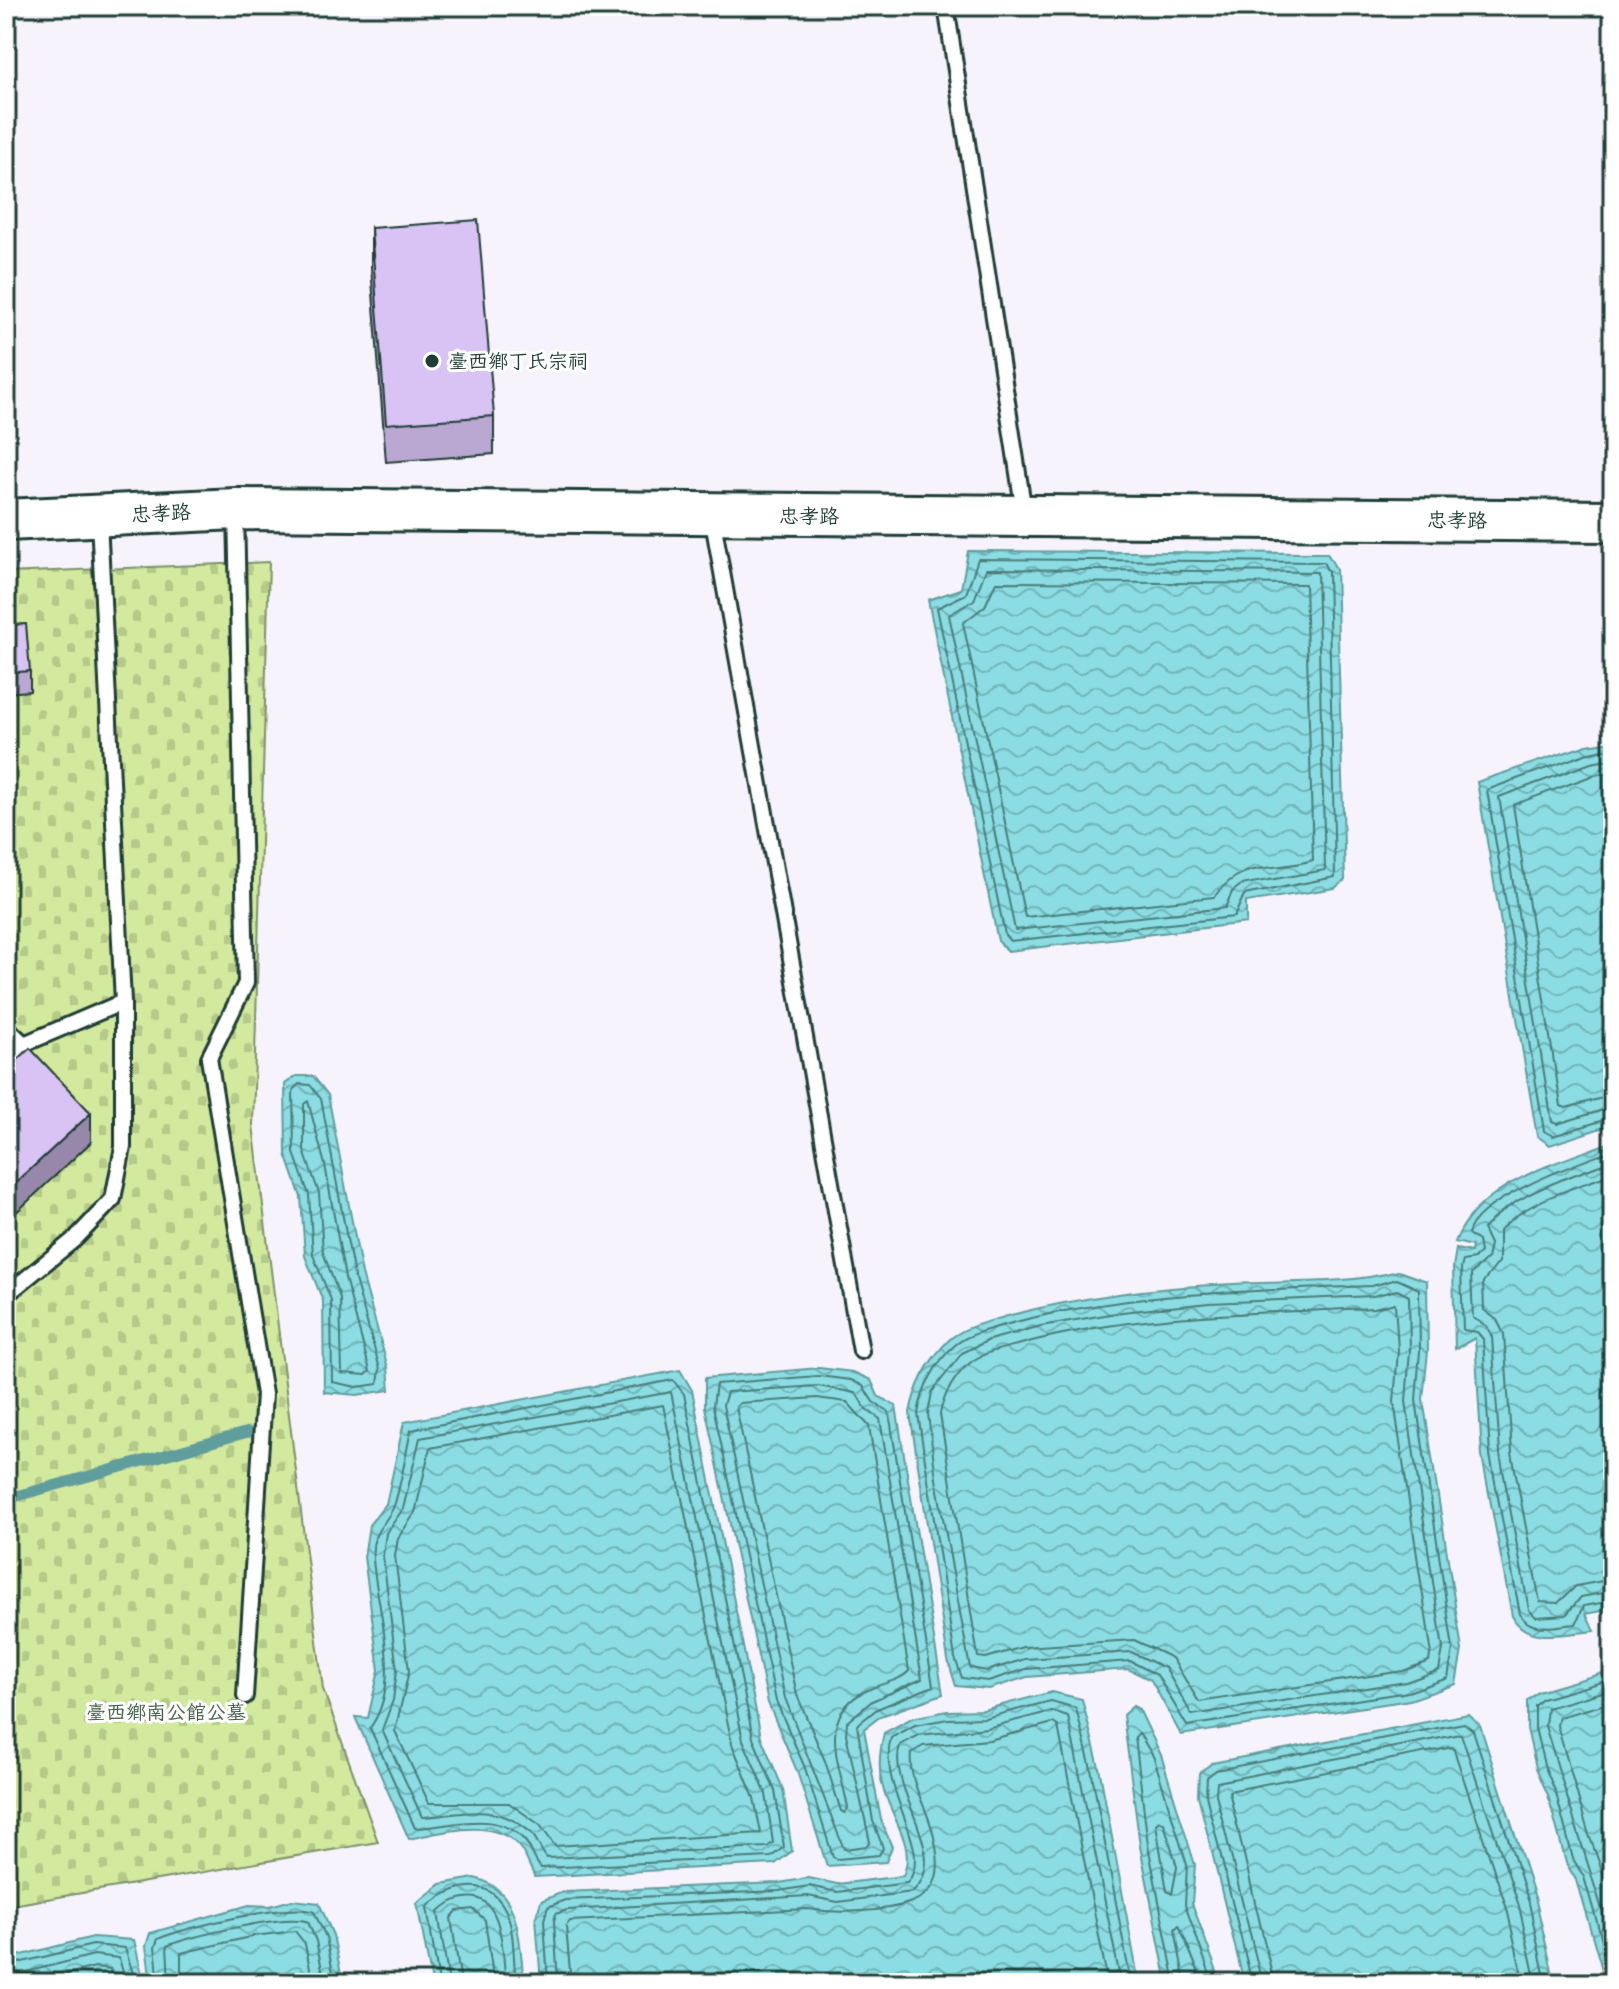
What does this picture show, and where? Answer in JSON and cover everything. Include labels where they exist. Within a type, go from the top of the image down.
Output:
[{"type":"street","name":"忠孝路","points":[[6,520],[236,509],[712,516],[1613,521]]},
{"type":"lane","points":[[946,6],[1025,516]]},
{"type":"lane","points":[[236,509],[239,785],[246,983],[209,1058],[264,1394],[245,1696]]},
{"type":"lane","points":[[6,1295],[76,1238],[113,1199],[123,1147],[123,1002],[99,515]]},
{"type":"lane","points":[[712,516],[861,1351]]},
{"type":"lane","points":[[6,1060],[24,1044],[123,1002]]},
{"type":"lane","points":[[6,1027],[24,1044]]},
{"type":"green space","name":"臺西鄉南公館公墓","points":[[269,562],[253,1125],[323,1689],[378,1842],[6,1906],[6,573]]},
{"type":"water","points":[[968,551],[1327,553],[1336,569],[1345,880],[1335,888],[1246,902],[1246,923],[1008,951],[998,941],[928,600],[961,589]]},
{"type":"water","points":[[1613,741],[1613,1124],[1550,1145],[1537,1136],[1477,782],[1587,745]]},
{"type":"water","points":[[296,1076],[313,1076],[328,1095],[362,1274],[388,1368],[390,1390],[357,1395],[324,1392],[323,1301],[305,1256],[301,1197],[286,1154],[285,1084]]},
{"type":"water","points":[[1613,1141],[1613,1609],[1586,1614],[1595,1631],[1537,1634],[1518,1625],[1512,1616],[1482,1456],[1475,1338],[1455,1349],[1453,1267],[1456,1249],[1471,1252],[1472,1246],[1455,1242],[1466,1221],[1501,1189],[1545,1167]]},
{"type":"water","points":[[1398,1271],[1427,1281],[1428,1352],[1423,1399],[1462,1650],[1456,1684],[1410,1700],[1181,1735],[1151,1680],[1128,1669],[1027,1677],[989,1689],[956,1686],[948,1660],[910,1413],[924,1374],[949,1340],[962,1331],[987,1322],[1038,1308],[1094,1298],[1206,1285],[1337,1280]]},
{"type":"water","points":[[819,1368],[853,1372],[871,1380],[878,1396],[896,1406],[943,1694],[881,1716],[864,1729],[881,1820],[892,1847],[886,1862],[827,1866],[797,1771],[768,1703],[705,1407],[705,1378]]},
{"type":"water","points":[[680,1370],[692,1390],[761,1737],[783,1789],[792,1851],[775,1864],[535,1877],[520,1848],[510,1838],[497,1832],[468,1829],[409,1839],[355,1717],[368,1718],[379,1670],[364,1557],[369,1525],[386,1504],[404,1422]]},
{"type":"water","points":[[1613,1670],[1613,1983],[1606,1983],[1576,1880],[1566,1863],[1548,1795],[1536,1768],[1527,1729],[1527,1701],[1538,1692]]},
{"type":"water","points":[[1052,1692],[1082,1699],[1099,1767],[1139,1983],[541,1983],[536,1918],[541,1901],[563,1892],[779,1883],[809,1878],[837,1884],[903,1876],[907,1853],[881,1778],[884,1733],[912,1718],[947,1711],[983,1710]]},
{"type":"water","points":[[1133,1706],[1139,1709],[1161,1755],[1195,1865],[1192,1903],[1221,1983],[1167,1983],[1140,1846],[1123,1715]]},
{"type":"water","points":[[1468,1714],[1480,1725],[1536,1901],[1555,1983],[1244,1983],[1198,1795],[1199,1773],[1212,1763]]},
{"type":"water","points":[[474,1878],[490,1884],[510,1905],[519,1935],[524,1983],[432,1983],[417,1903],[441,1884]]},
{"type":"water","points":[[292,1900],[319,1903],[333,1935],[343,1983],[151,1983],[146,1946],[150,1933],[249,1905],[270,1906]]},
{"type":"water","points":[[93,1937],[134,1940],[144,1983],[6,1983],[6,1959]]},
{"type":"building","name":"臺西鄉丁氏宗祠","points":[[478,220],[494,416],[386,424],[371,228]]},
{"type":"building","points":[[26,624],[30,671],[6,673],[6,625]]},
{"type":"building","points":[[30,1048],[91,1113],[6,1192],[6,1071]]},
{"type":"waterway","points":[[6,1499],[248,1432]]},
{"type":"place","name":"臺西鄉丁氏宗祠","points":[[432,361]]}]
